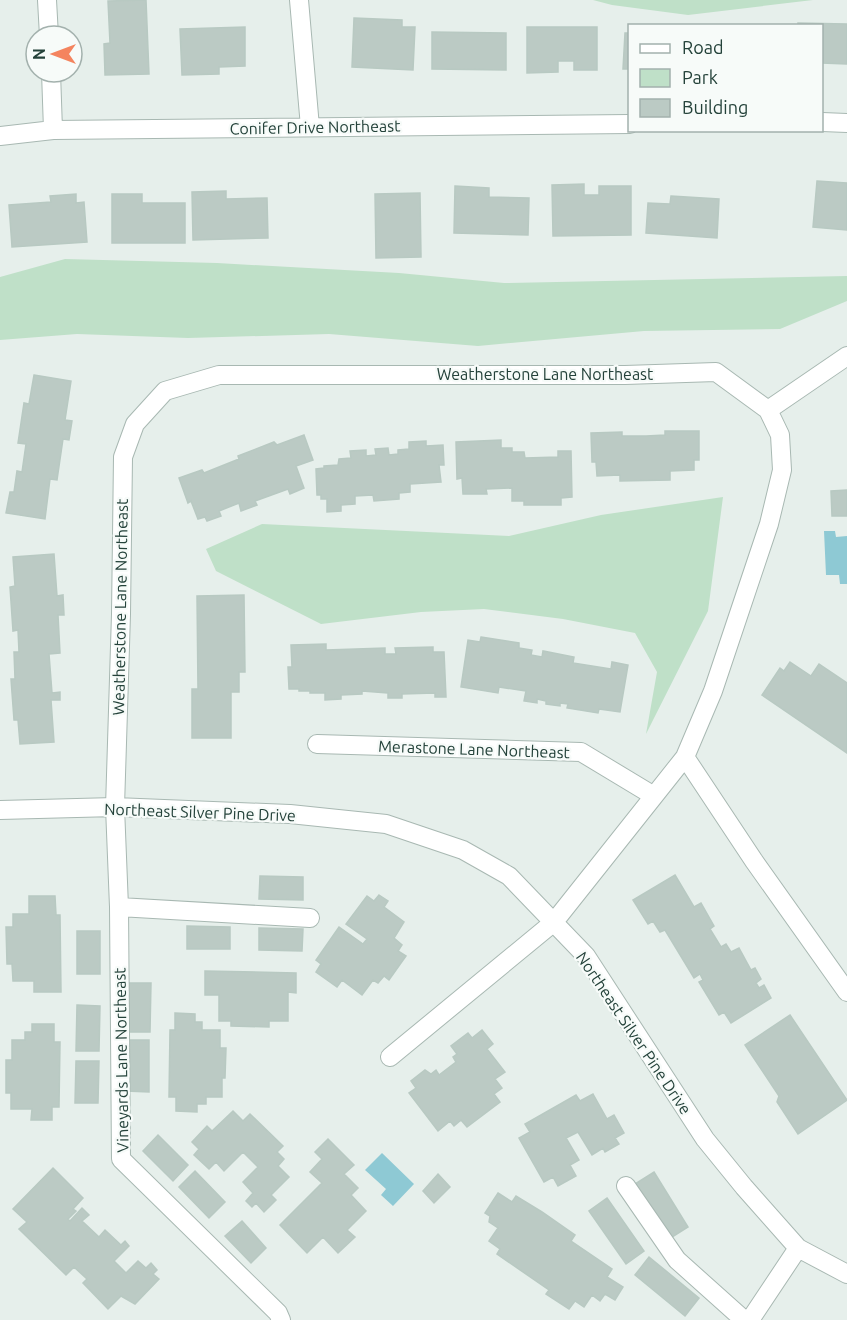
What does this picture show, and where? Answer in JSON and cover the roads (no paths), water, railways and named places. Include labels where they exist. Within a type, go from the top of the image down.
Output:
[{"type":"street","points":[[47,0],[48,24]]},
{"type":"street","points":[[299,0],[310,127]]},
{"type":"street","points":[[51,84],[53,130]]},
{"type":"street","points":[[823,122],[847,123]]},
{"type":"street","name":"Conifer Drive Northeast","points":[[0,136],[53,130],[628,124]]},
{"type":"street","points":[[768,410],[847,356]]},
{"type":"street","name":"Weatherstone Lane Northeast","points":[[115,807],[123,458],[135,424],[165,391],[219,375],[625,375],[716,372],[768,410],[780,435],[782,470],[777,492],[769,524],[713,691],[685,757],[554,922],[390,1057]]},
{"type":"street","name":"Merastone Lane Northeast","points":[[317,744],[581,752],[654,796]]},
{"type":"street","points":[[685,757],[754,861],[847,992]]},
{"type":"street","name":"Northeast Silver Pine Drive","points":[[0,810],[115,807],[290,814],[386,824],[463,850],[509,876],[586,956],[705,1139],[744,1187],[798,1248],[847,1274]]},
{"type":"street","name":"Vineyards Lane Northeast","points":[[115,807],[119,907],[121,1159],[278,1313],[280,1320]]},
{"type":"street","points":[[119,907],[310,918]]},
{"type":"street","points":[[626,1186],[677,1260],[744,1320]]},
{"type":"street","points":[[750,1320],[798,1248]]},
{"type":"water","points":[[824,531],[835,531],[836,537],[847,536],[847,584],[840,584],[839,575],[826,575]]},
{"type":"water","points":[[382,1153],[414,1184],[393,1206],[381,1195],[386,1189],[365,1170]]}]
